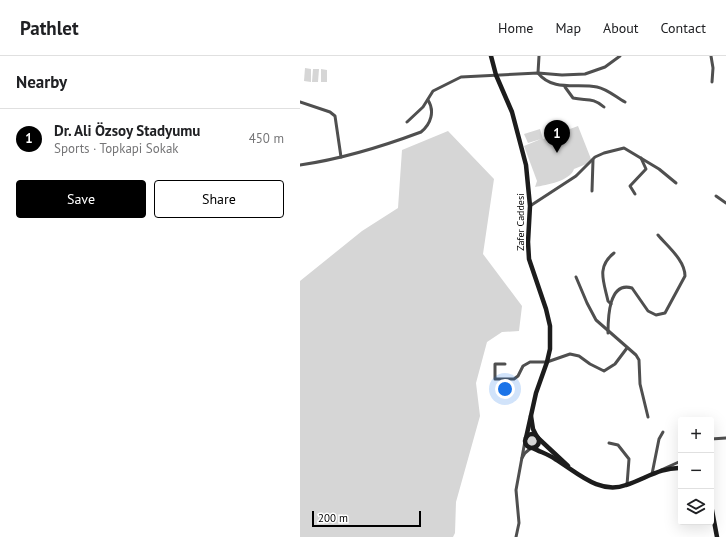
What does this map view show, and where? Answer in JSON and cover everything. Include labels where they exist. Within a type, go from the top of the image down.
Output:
[{"type":"street","name":"Zafer Caddesi","points":[[491,56],[496,75],[516,123],[526,165],[530,206],[528,242],[529,259],[546,309],[550,326],[550,349],[531,412],[516,490],[519,523],[516,537]]},
{"type":"street","points":[[538,73],[539,56]]},
{"type":"street","points":[[407,122],[428,100],[433,91],[460,77],[538,73],[562,75],[585,74],[605,67],[620,56]]},
{"type":"street","points":[[712,56],[712,82]]},
{"type":"street","points":[[538,73],[544,78],[564,87],[598,87],[624,102]]},
{"type":"street","points":[[564,87],[573,98],[590,98],[599,102],[604,107]]},
{"type":"street","points":[[300,165],[379,148],[421,132],[432,116],[428,100]]},
{"type":"street","points":[[300,102],[330,112],[335,116],[341,157]]},
{"type":"street","points":[[530,206],[576,176],[593,160],[604,153],[624,148],[659,169],[676,182]]},
{"type":"street","points":[[635,194],[630,186],[646,169],[641,158]]},
{"type":"street","points":[[592,191],[593,160]]},
{"type":"street","points":[[716,196],[726,203]]},
{"type":"street","points":[[608,333],[611,304],[617,290],[627,287],[635,292],[653,314],[661,315],[668,309],[685,276],[685,272],[677,258],[658,235]]},
{"type":"street","points":[[611,304],[608,301],[602,268],[605,261],[614,253]]},
{"type":"street","points":[[576,277],[592,314],[608,333],[636,354],[639,360],[641,391],[648,417]]},
{"type":"street","points":[[505,364],[495,364],[495,379],[514,379],[518,376],[523,366],[530,362],[547,362],[575,354],[604,370],[615,364],[627,348]]},
{"type":"street","name":"Zafer Caddesi","points":[[531,412],[533,429],[537,436]]},
{"type":"street","points":[[652,474],[659,439],[663,432]]},
{"type":"street","points":[[569,467],[527,446],[525,439],[531,434],[537,436],[569,467],[587,481],[600,486],[618,488],[678,462]]},
{"type":"street","points":[[521,462],[525,453],[539,444],[537,436]]},
{"type":"street","points":[[714,439],[726,438]]},
{"type":"street","points":[[609,443],[618,445],[629,459],[627,485]]},
{"type":"street","points":[[660,471],[678,468]]},
{"type":"street","points":[[714,521],[717,537]]},
{"type":"shaded area","points":[[305,68],[311,69],[311,82],[304,81]]},
{"type":"shaded area","points":[[313,69],[319,69],[318,82],[312,82]]},
{"type":"shaded area","points":[[321,69],[327,70],[327,82],[321,82]]},
{"type":"shaded area","points":[[578,126],[591,159],[589,163],[574,169],[568,177],[552,184],[535,187],[537,181],[524,146],[541,139],[528,143],[524,134],[540,129],[543,139]]},
{"type":"shaded area","points":[[448,131],[494,179],[483,254],[522,306],[519,331],[502,332],[487,342],[476,383],[480,416],[456,502],[455,533],[453,537],[300,537],[300,281],[362,231],[398,208],[402,150]]},
{"type":"shaded area","points":[[532,435],[536,437],[538,441],[536,445],[532,447],[528,445],[526,441],[528,437]]},
{"type":"place","name":"Dr. Ali Özsoy Stadyumu","points":[[557,153]]}]
